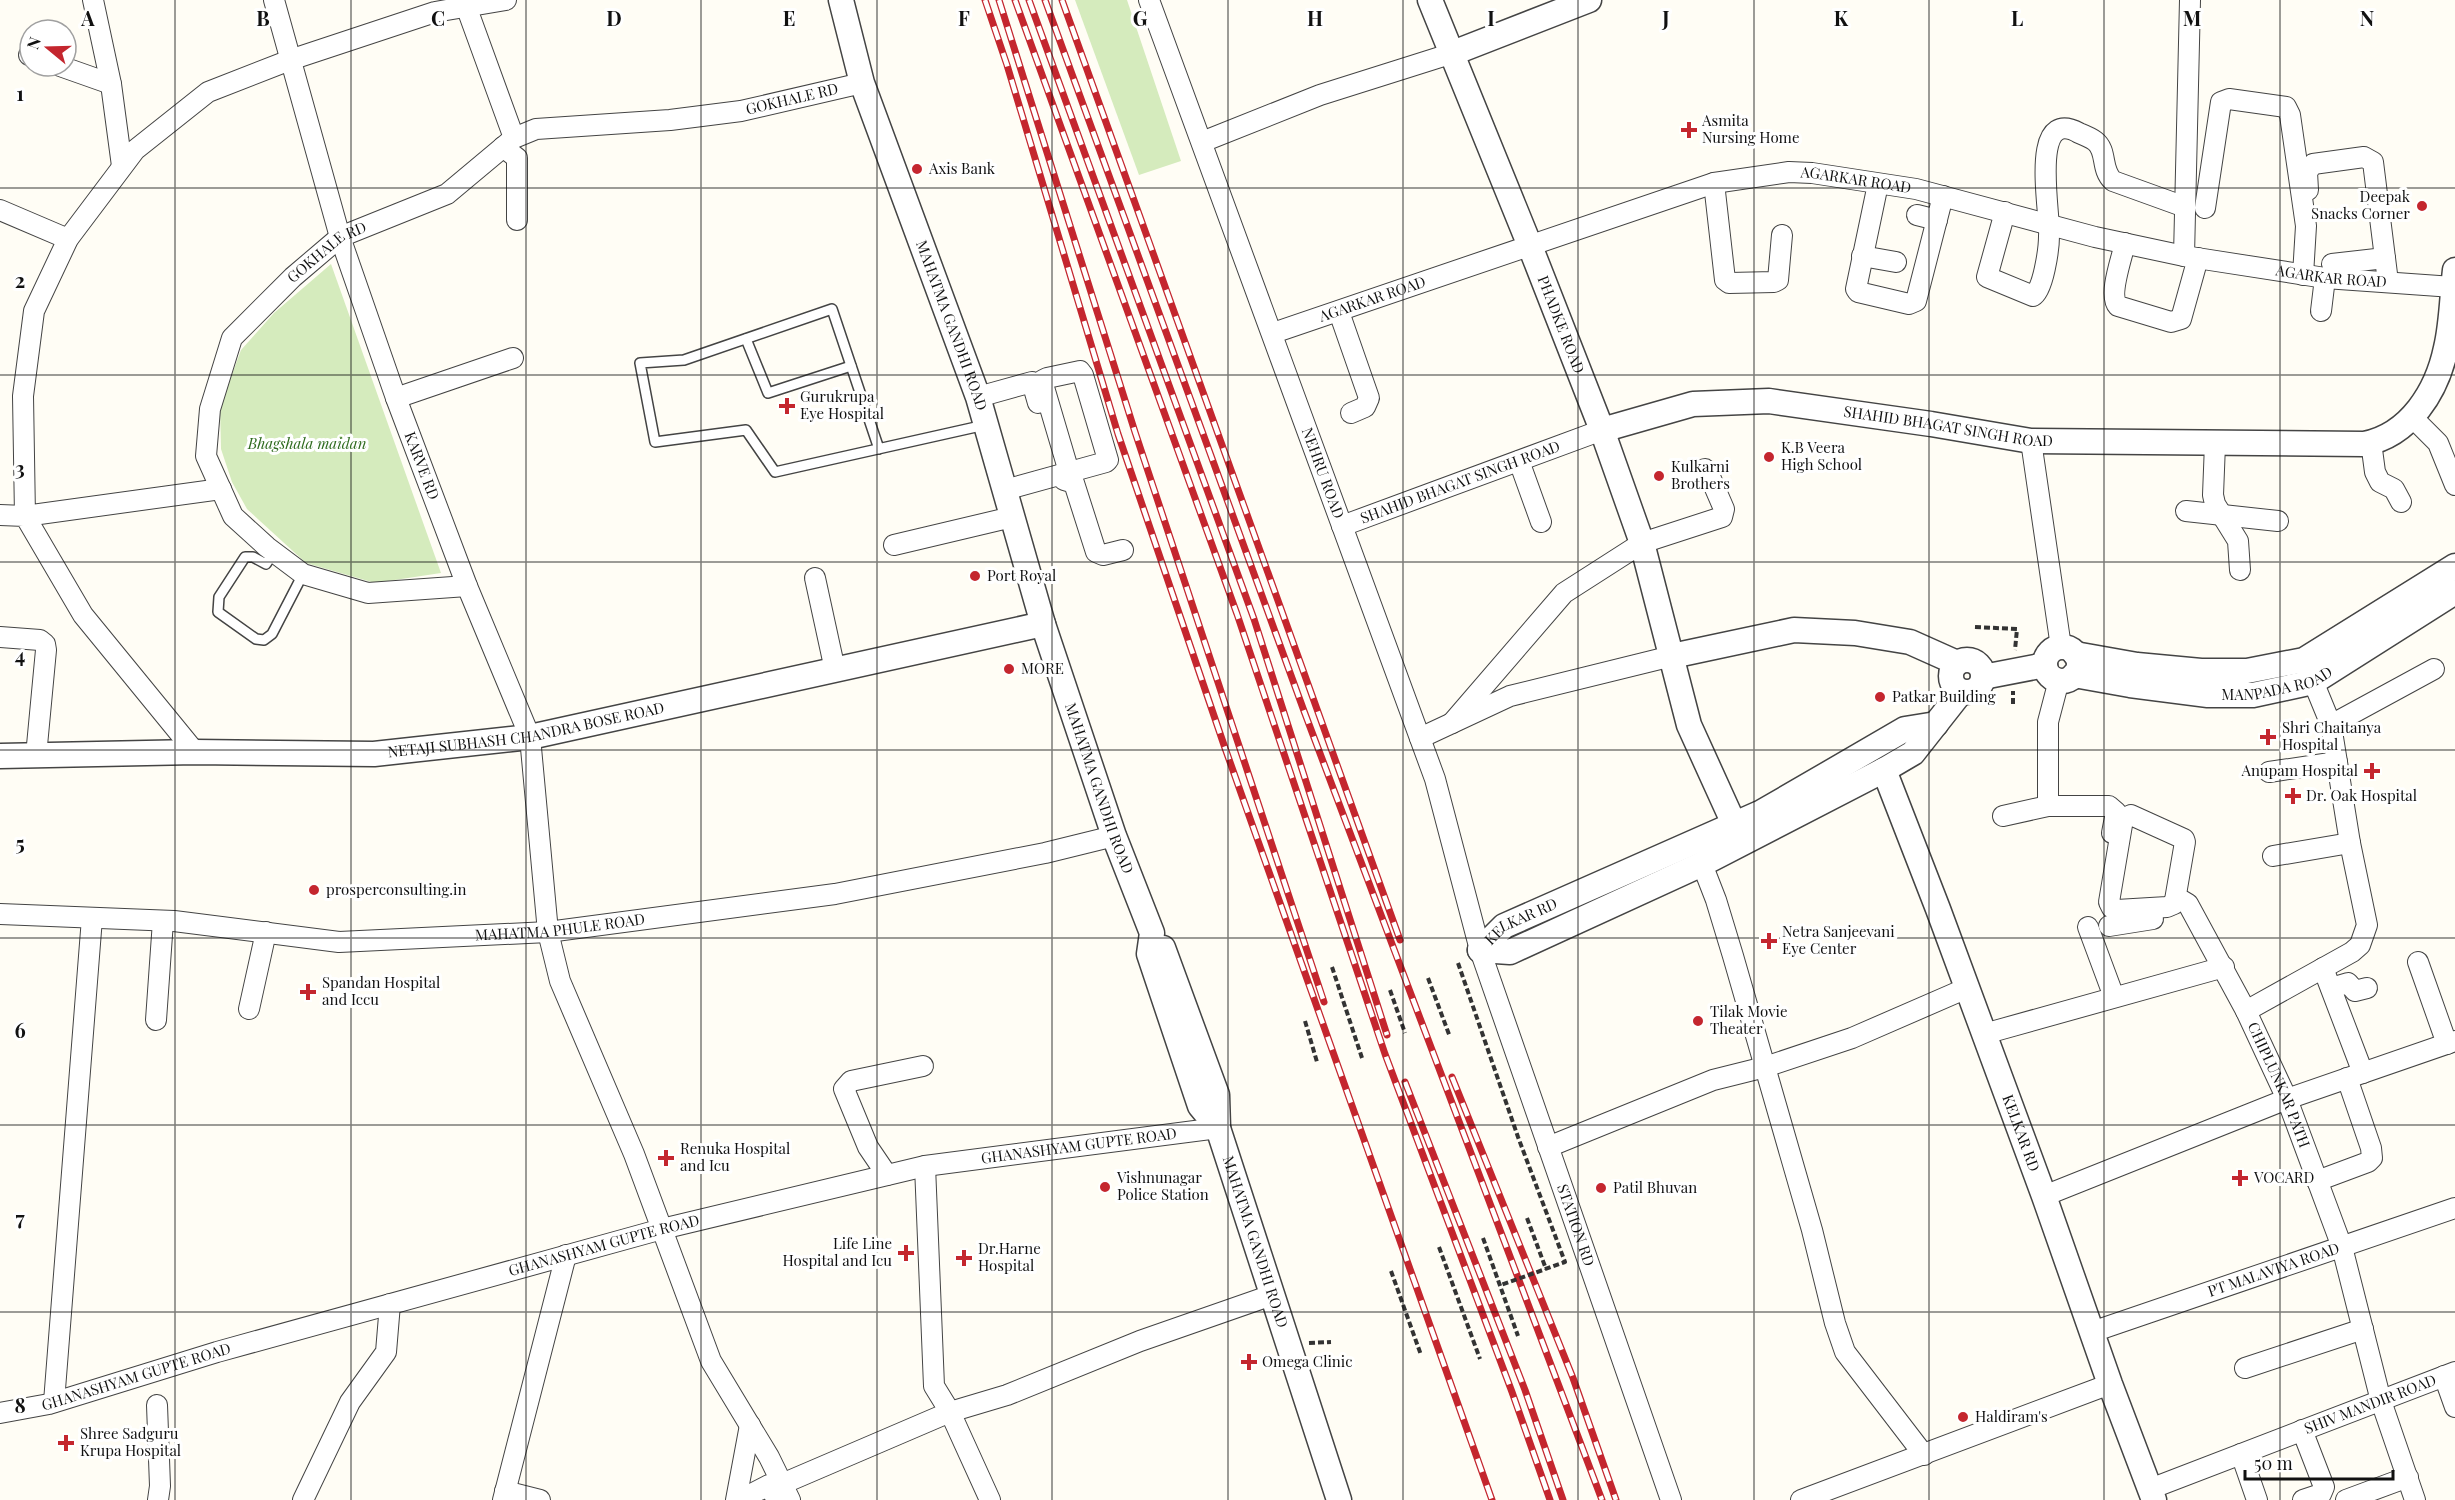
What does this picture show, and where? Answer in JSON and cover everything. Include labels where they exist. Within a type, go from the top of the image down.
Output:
[{"type":"street","points":[[93,0],[111,84],[122,166]]},
{"type":"street","name":"KARVE RD","points":[[274,0],[340,237],[396,398],[467,586],[530,737],[548,932],[560,981],[634,1154],[711,1361],[750,1425],[783,1495]]},
{"type":"street","points":[[195,752],[83,615],[25,516],[23,396],[34,311],[68,239],[122,166],[135,150],[208,92],[290,60],[435,12],[506,0]]},
{"type":"street","name":"MAHATMA GANDHI ROAD","points":[[841,0],[862,83],[978,397],[1043,624],[1114,836],[1152,933],[1149,954],[1200,1106],[1218,1128],[1339,1500]]},
{"type":"street","name":"NEHRU ROAD","points":[[1149,0],[1435,779],[1480,950]]},
{"type":"street","name":"PHADKE ROAD","points":[[1430,0],[1602,430],[1642,543],[1689,725],[1734,824]]},
{"type":"street","points":[[1202,142],[1320,95],[1453,53],[1589,0]]},
{"type":"street","points":[[2125,243],[2113,292],[2114,301],[2118,306],[2171,321],[2181,320],[2191,257],[2185,207],[2190,0]]},
{"type":"street","points":[[466,6],[509,143],[517,158],[517,220]]},
{"type":"street","points":[[78,72],[111,84]]},
{"type":"street","name":"GOKHALE RD","points":[[467,586],[368,593],[303,574],[233,516],[206,456],[210,409],[232,338],[292,277],[340,237],[447,194],[509,143],[536,129],[670,120],[741,111],[862,83]]},
{"type":"street","points":[[2205,208],[2221,102],[2229,99],[2286,107],[2290,115],[2306,226],[2319,273]]},
{"type":"street","points":[[2005,212],[1987,277],[2033,296],[2040,289],[2050,235],[2045,188],[2047,151],[2051,135],[2063,127],[2095,141],[2102,149],[2105,174],[2113,181],[2185,207]]},
{"type":"street","points":[[2321,312],[2319,273],[2307,172],[2313,164],[2364,158],[2373,162],[2388,282]]},
{"type":"street","name":"AGARKAR ROAD","points":[[1273,333],[1714,183],[1800,172],[1916,189],[2048,224],[2191,257],[2388,282],[2454,279]]},
{"type":"street","points":[[2186,175],[2209,179]]},
{"type":"street","points":[[1714,183],[1724,275],[1729,283],[1778,280],[1782,235]]},
{"type":"street","points":[[1878,184],[1856,285],[1858,292],[1913,304],[1916,301],[1943,196]]},
{"type":"street","points":[[0,210],[68,239]]},
{"type":"street","points":[[1917,215],[1937,220]]},
{"type":"street","points":[[1862,256],[1896,262]]},
{"type":"street","points":[[2319,273],[2385,258]]},
{"type":"street","name":"SHAHID BHAGAT SINGH ROAD","points":[[1342,526],[1602,430],[1693,404],[1769,401],[2031,441],[2215,444],[2372,442],[2392,433],[2413,418],[2434,386],[2451,340],[2454,279]]},
{"type":"street","points":[[1339,312],[1369,398],[1365,407],[1351,413]]},
{"type":"street","points":[[396,398],[513,358]]},
{"type":"street","points":[[1005,490],[1061,474],[1108,460],[1083,375],[1080,371],[1075,370],[1047,378],[1043,384],[1061,474]]},
{"type":"street","points":[[978,397],[1033,383],[1061,474],[1064,480],[1074,483],[1093,548],[1103,555],[1123,550]]},
{"type":"street","points":[[2413,418],[2438,443],[2455,485]]},
{"type":"street","points":[[2031,441],[2063,664],[2049,722],[2048,806]]},
{"type":"street","points":[[2372,442],[2375,472],[2380,482],[2394,489],[2401,502]]},
{"type":"street","points":[[2215,444],[2214,504],[2240,546],[2240,570]]},
{"type":"street","points":[[1519,461],[1541,522]]},
{"type":"street","points":[[1452,723],[1564,593],[1642,543],[1722,517],[1724,508],[1705,469],[1683,474]]},
{"type":"street","points":[[0,515],[25,516],[221,489]]},
{"type":"street","points":[[2186,511],[2278,521]]},
{"type":"street","points":[[894,545],[1012,517]]},
{"type":"street","name":"MANPADA ROAD","points":[[2063,664],[2137,665],[2201,671],[2247,671],[2304,660],[2455,566]]},
{"type":"street","points":[[815,578],[835,670]]},
{"type":"street","name":"MANPADA ROAD","points":[[2063,664],[2130,685],[2208,695],[2253,695],[2313,682],[2455,592]]},
{"type":"street","name":"NETAJI SUBHASH CHANDRA BOSE ROAD","points":[[0,756],[195,752],[374,754],[530,737],[1043,624]]},
{"type":"street","points":[[1420,738],[1510,696],[1672,656],[1794,630],[1856,633],[1910,642],[1957,663]]},
{"type":"street","points":[[0,637],[40,640],[45,644],[36,756]]},
{"type":"street","points":[[1966,660],[1980,666],[1983,677],[1975,691],[1961,692],[1954,687],[1950,677],[1957,663],[1966,660]]},
{"type":"street","name":"CHIPLUNKAR PATH","points":[[2304,660],[2331,725],[2350,843],[2367,925],[2360,945],[2352,952],[2246,1011],[2287,1099],[2342,1247],[2381,1401],[2415,1500]]},
{"type":"street","points":[[1983,677],[2063,664]]},
{"type":"street","points":[[2331,725],[2434,669]]},
{"type":"street","name":"KELKAR RD","points":[[1480,950],[1510,952],[1702,864],[1884,770],[1913,753],[1961,692]]},
{"type":"street","name":"KELKAR RD","points":[[1480,950],[1504,926],[1762,812],[1905,729],[1936,724]]},
{"type":"street","points":[[2269,772],[2337,762]]},
{"type":"street","name":"KELKAR RD","points":[[1884,770],[2044,1196],[2110,1384],[2152,1494]]},
{"type":"street","points":[[2003,816],[2048,806],[2069,805],[2109,806],[2116,812],[2100,904]]},
{"type":"street","points":[[2131,815],[2184,839],[2186,846],[2175,900],[2174,904],[2168,907],[2117,910],[2112,908],[2109,902],[2123,819],[2126,816],[2131,815]]},
{"type":"street","name":"MAHATMA PHULE ROAD","points":[[0,914],[163,921],[339,942],[548,932],[835,894],[1045,853],[1114,836]]},
{"type":"street","points":[[2273,856],[2350,843]]},
{"type":"street","points":[[1702,864],[1716,900],[1812,1230],[1834,1323],[1845,1352],[1924,1455]]},
{"type":"street","points":[[2175,900],[2183,901],[2193,912],[2246,1011]]},
{"type":"street","points":[[2109,926],[2193,912]]},
{"type":"street","points":[[54,1402],[92,918]]},
{"type":"street","points":[[156,1020],[163,921]]},
{"type":"street","points":[[2088,927],[2114,997]]},
{"type":"street","points":[[249,1009],[266,932]]},
{"type":"street","name":"STATION RD","points":[[1480,950],[1671,1500]]},
{"type":"street","points":[[2044,1196],[2287,1099],[2451,1043],[2418,962]]},
{"type":"street","points":[[1984,1034],[2224,967]]},
{"type":"street","points":[[2317,1181],[2368,1162],[2372,1158],[2355,1076],[2324,968]]},
{"type":"street","points":[[2331,988],[2345,983],[2348,983],[2355,991],[2367,988]]},
{"type":"street","points":[[1548,1147],[1713,1080],[1765,1067],[1852,1038],[1967,988]]},
{"type":"street","points":[[886,1175],[868,1147],[844,1089],[850,1081],[923,1066]]},
{"type":"street","name":"GHANASHYAM GUPTE ROAD","points":[[0,1413],[54,1402],[216,1352],[662,1229],[886,1175],[925,1166],[1218,1128]]},
{"type":"street","points":[[925,1166],[934,1386],[950,1412],[990,1500]]},
{"type":"street","name":"PT MALAVIYA ROAD","points":[[2092,1332],[2455,1208]]},
{"type":"street","points":[[540,1500],[504,1495],[566,1255]]},
{"type":"street","points":[[738,1500],[769,1485],[783,1495],[950,1412],[1007,1395],[1140,1341],[1272,1295]]},
{"type":"street","points":[[303,1500],[350,1402],[386,1352],[390,1304]]},
{"type":"street","points":[[2245,1368],[2363,1329]]},
{"type":"street","points":[[2449,1374],[2455,1407]]},
{"type":"street","name":"SHIV MANDIR ROAD","points":[[2152,1494],[2241,1454],[2449,1374]]},
{"type":"street","points":[[1801,1500],[2110,1384]]},
{"type":"street","points":[[157,1405],[160,1486],[158,1500]]},
{"type":"street","points":[[738,1500],[750,1425]]},
{"type":"street","points":[[2307,1429],[2339,1494],[2405,1471]]},
{"type":"street","points":[[2303,1500],[2321,1494],[2324,1487],[2307,1429]]},
{"type":"street","points":[[2241,1454],[2257,1500]]},
{"type":"street","points":[[2358,1482],[2405,1471]]},
{"type":"lane","points":[[879,449],[832,309],[684,360],[640,363],[655,442],[746,430],[775,472],[879,449],[986,425]]},
{"type":"lane","points":[[746,339],[768,393],[851,366]]},
{"type":"lane","points":[[274,552],[266,564],[253,557],[245,557],[219,597],[218,612],[256,639],[264,640],[272,634],[303,574]]},
{"type":"path","points":[[1975,627],[2017,629]]},
{"type":"path","points":[[1458,963],[1564,1262],[1500,1285]]},
{"type":"path","points":[[1332,967],[1362,1058]]},
{"type":"path","points":[[1428,978],[1450,1037]]},
{"type":"path","points":[[1390,990],[1405,1033]]},
{"type":"path","points":[[1305,1021],[1317,1062]]},
{"type":"path","points":[[1527,1218],[1546,1269]]},
{"type":"path","points":[[1483,1238],[1518,1336]]},
{"type":"path","points":[[1439,1247],[1480,1359]]},
{"type":"path","points":[[1391,1271],[1421,1355]]},
{"type":"green space","points":[[1075,0],[1127,0],[1181,161],[1139,175]]},
{"type":"green space","name":"Bhagshala maidan","points":[[331,264],[441,573],[375,583],[306,563],[247,509],[232,482],[221,449],[220,407],[241,350],[274,313]]},
{"type":"railway","points":[[985,0],[1007,65],[1118,434],[1225,748],[1492,1500]]},
{"type":"railway","points":[[999,0],[1135,432],[1324,1002]]},
{"type":"railway","points":[[1015,0],[1237,614],[1385,1054],[1512,1392],[1550,1500]]},
{"type":"railway","points":[[1029,0],[1254,619],[1387,1035]]},
{"type":"railway","points":[[1045,0],[1304,711],[1602,1500]]},
{"type":"railway","points":[[1062,0],[1400,940]]},
{"type":"railway","points":[[1452,1077],[1573,1378],[1616,1500]]},
{"type":"railway","points":[[1405,1082],[1525,1390],[1563,1500]]},
{"type":"place","name":"Asmita Nursing Home","points":[[1689,130]]},
{"type":"place","name":"Axis Bank","points":[[917,169]]},
{"type":"place","name":"Deepak Snacks Corner","points":[[2422,206]]},
{"type":"place","name":"Gurukrupa Eye Hospital","points":[[787,406]]},
{"type":"place","name":"K.B Veera High School","points":[[1769,457]]},
{"type":"place","name":"Kulkarni Brothers","points":[[1659,476]]},
{"type":"place","name":"Port Royal","points":[[975,576]]},
{"type":"place","name":"MORE","points":[[1009,669]]},
{"type":"place","name":"Patkar Building","points":[[1880,697]]},
{"type":"place","name":"Shri Chaitanya Hospital","points":[[2268,737]]},
{"type":"place","name":"Anupam Hospital","points":[[2372,771]]},
{"type":"place","name":"Dr. Oak Hospital","points":[[2293,796]]},
{"type":"place","name":"prosperconsulting.in","points":[[314,890]]},
{"type":"place","name":"Netra Sanjeevani Eye Center","points":[[1769,941]]},
{"type":"place","name":"Spandan Hospital and Iccu","points":[[308,992]]},
{"type":"place","name":"Tilak Movie Theater","points":[[1698,1021]]},
{"type":"place","name":"Renuka Hospital and Icu","points":[[666,1158]]},
{"type":"place","name":"VOCARD","points":[[2240,1178]]},
{"type":"place","name":"Vishnunagar Police Station","points":[[1105,1187]]},
{"type":"place","name":"Patil Bhuvan","points":[[1601,1188]]},
{"type":"place","name":"Life Line Hospital and Icu","points":[[906,1253]]},
{"type":"place","name":"Dr.Harne Hospital","points":[[964,1258]]},
{"type":"place","name":"Omega Clinic","points":[[1249,1362]]},
{"type":"place","name":"Haldiram's","points":[[1963,1417]]},
{"type":"place","name":"Shree Sadguru Krupa Hospital","points":[[66,1443]]}]
